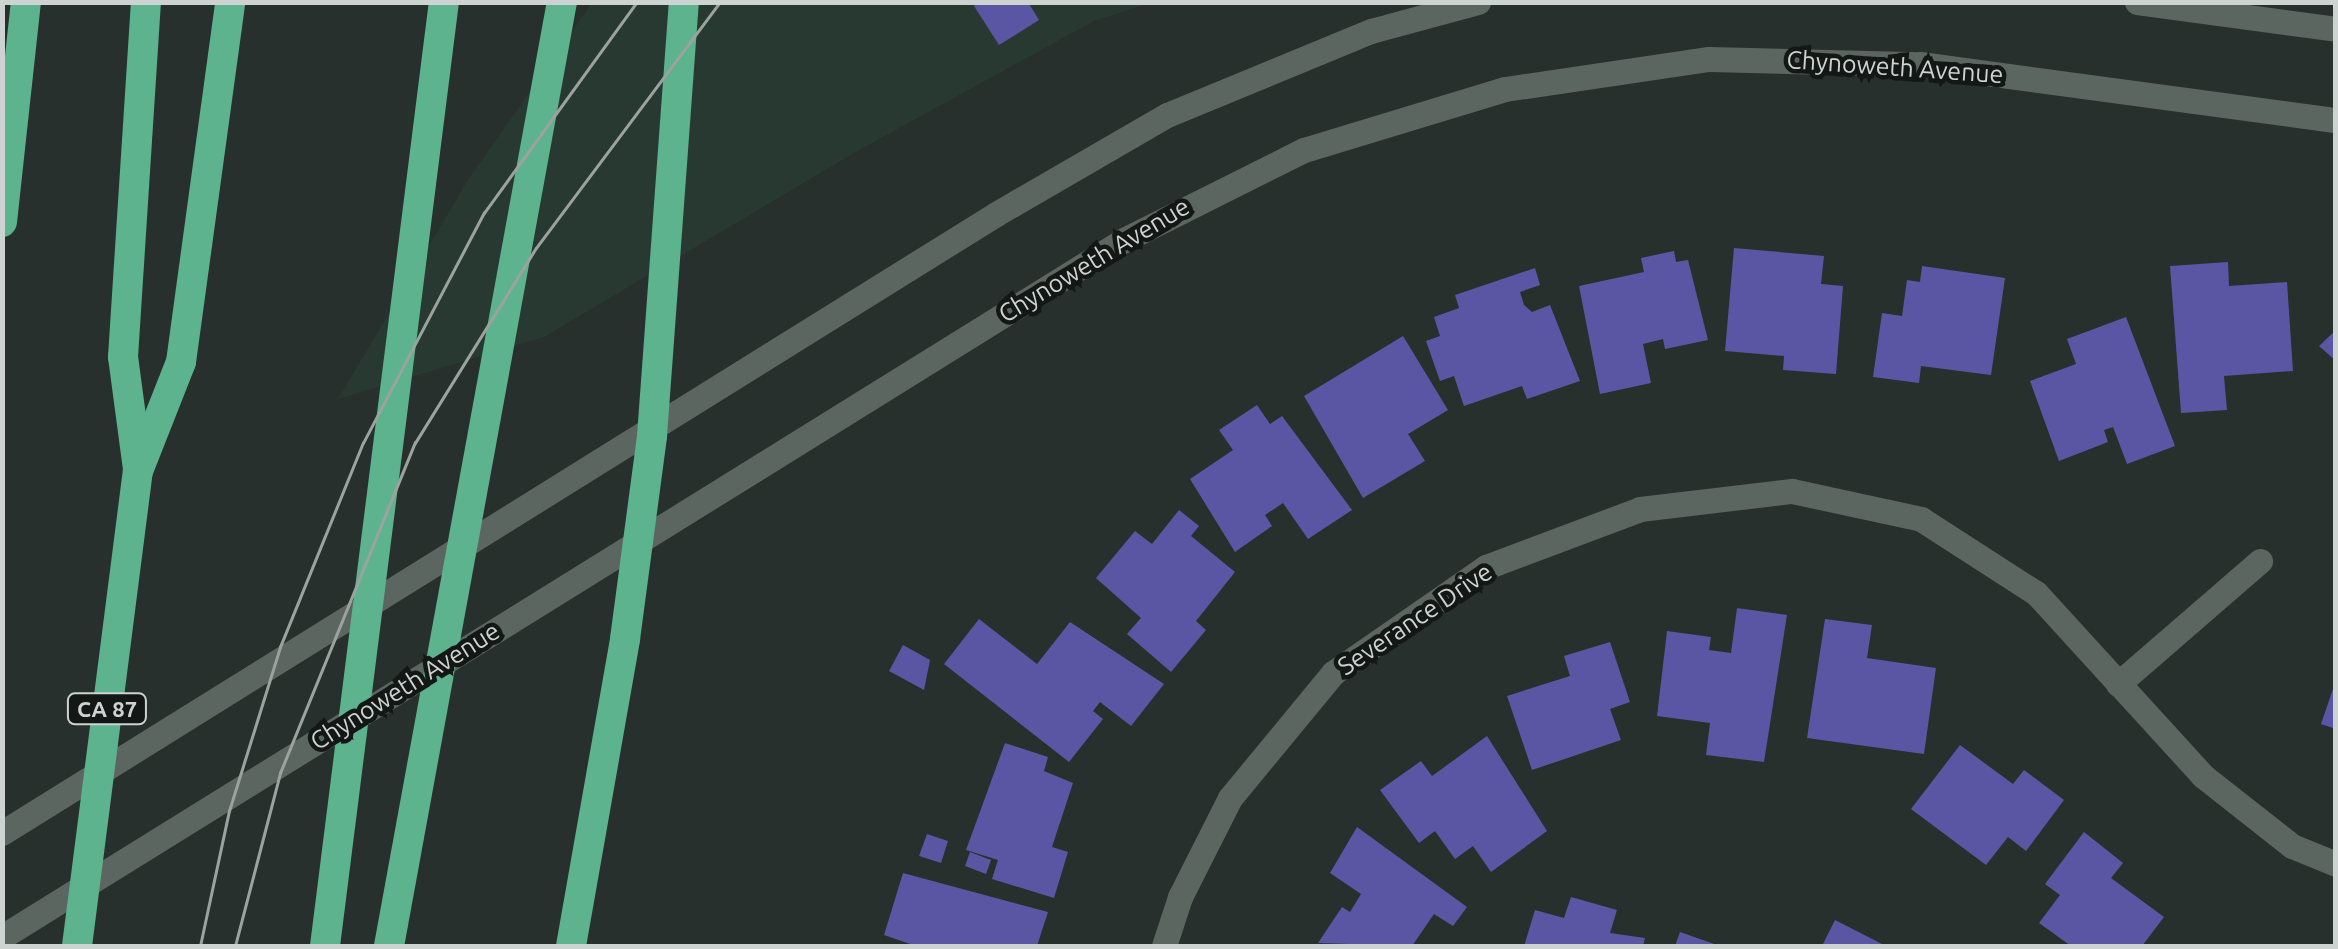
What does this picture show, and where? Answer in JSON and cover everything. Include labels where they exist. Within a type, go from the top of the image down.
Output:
[{"type":"highway","points":[[2,222],[26,2]]},
{"type":"highway","points":[[138,472],[124,358],[146,2]]},
{"type":"highway","points":[[138,472],[181,362],[230,2]]},
{"type":"highway","points":[[325,942],[444,2]]},
{"type":"highway","points":[[389,946],[562,2]]},
{"type":"highway","points":[[571,946],[604,764],[652,436],[684,2]]},
{"type":"highway","name":"CA 87","points":[[77,946],[138,472]]},
{"type":"street","points":[[2,833],[1167,115],[1286,62],[1478,2]]},
{"type":"street","points":[[2137,2],[2336,29]]},
{"type":"street","name":"Chynoweth Avenue","points":[[2,937],[1108,250],[1208,193],[1321,144],[1505,89],[1709,59],[1920,64],[2336,120]]},
{"type":"street","name":"Severance Drive","points":[[1164,946],[1180,897],[1230,798],[1334,673],[1486,567],[1640,509],[1792,491],[1920,519],[2036,594],[2204,776],[2292,846],[2336,864]]},
{"type":"street","points":[[2118,684],[2260,561]]},
{"type":"shaded area","points":[[592,3],[1150,3],[1094,21],[859,150],[544,337],[338,399],[468,180]]},
{"type":"building","points":[[979,2],[1028,2],[1039,20],[999,45],[974,6]]},
{"type":"building","points":[[1734,248],[1824,256],[1821,284],[1843,286],[1836,374],[1783,370],[1784,356],[1725,351]]},
{"type":"building","points":[[1674,251],[1676,262],[1688,260],[1708,340],[1665,349],[1663,339],[1643,344],[1651,383],[1600,394],[1579,286],[1644,272],[1641,258]]},
{"type":"building","points":[[2228,262],[2229,286],[2287,282],[2293,371],[2224,376],[2227,410],[2181,413],[2170,266]]},
{"type":"building","points":[[1922,266],[2005,278],[1991,375],[1921,366],[1919,383],[1873,377],[1882,313],[1902,316],[1907,280],[1920,282]]},
{"type":"building","points":[[1535,268],[1540,285],[1520,292],[1524,305],[1532,312],[1550,305],[1580,381],[1527,399],[1522,386],[1464,406],[1454,376],[1440,381],[1426,341],[1440,336],[1434,317],[1459,308],[1455,295]]},
{"type":"building","points":[[2126,317],[2175,446],[2127,464],[2113,427],[2104,430],[2108,442],[2059,461],[2030,381],[2076,364],[2067,339]]},
{"type":"building","points":[[2336,330],[2336,361],[2319,346]]},
{"type":"building","points":[[1403,336],[1448,410],[1408,434],[1425,461],[1363,498],[1304,396]]},
{"type":"building","points":[[1257,405],[1270,424],[1282,416],[1352,510],[1308,539],[1283,503],[1265,515],[1272,526],[1235,552],[1190,479],[1233,450],[1219,430]]},
{"type":"building","points":[[1179,510],[1199,526],[1191,536],[1235,572],[1196,621],[1206,630],[1171,672],[1127,634],[1141,618],[1096,578],[1135,531],[1152,544]]},
{"type":"building","points":[[1737,608],[1787,615],[1764,762],[1706,755],[1710,723],[1657,716],[1667,631],[1711,637],[1709,650],[1731,653]]},
{"type":"building","points":[[979,619],[1037,664],[1070,622],[1164,684],[1131,726],[1100,702],[1093,711],[1103,719],[1069,762],[944,664]]},
{"type":"building","points":[[1825,619],[1872,625],[1867,658],[1936,668],[1924,754],[1807,738]]},
{"type":"building","points":[[1610,642],[1630,702],[1610,709],[1621,740],[1532,770],[1507,696],[1570,676],[1564,656]]},
{"type":"building","points":[[903,645],[930,660],[924,690],[889,671]]},
{"type":"building","points":[[2336,683],[2336,729],[2321,724]]},
{"type":"building","points":[[1487,736],[1547,831],[1491,872],[1473,846],[1455,859],[1435,831],[1419,843],[1380,790],[1421,761],[1432,776]]},
{"type":"building","points":[[1005,743],[1048,757],[1044,771],[1073,783],[1052,847],[1068,852],[1054,898],[992,879],[998,860],[966,850]]},
{"type":"building","points":[[1960,745],[2013,784],[2024,770],[2064,800],[2026,851],[2008,837],[1986,865],[1911,809]]},
{"type":"building","points":[[1357,827],[1467,907],[1453,926],[1434,914],[1412,946],[1318,943],[1342,907],[1350,912],[1361,894],[1330,873]]},
{"type":"building","points":[[2084,832],[2123,863],[2111,878],[2164,917],[2142,946],[2071,946],[2039,923],[2060,895],[2045,884]]},
{"type":"building","points":[[927,834],[948,841],[941,863],[919,856]]},
{"type":"building","points":[[970,852],[991,860],[986,874],[965,866]]},
{"type":"building","points":[[903,873],[1048,912],[1037,946],[916,946],[884,935]]},
{"type":"building","points":[[1571,897],[1617,910],[1610,933],[1645,938],[1643,946],[1524,946],[1535,910],[1564,918]]},
{"type":"building","points":[[1835,920],[1886,946],[1822,946]]},
{"type":"building","points":[[1680,932],[1720,946],[1675,946]]},
{"type":"tram line","points":[[200,946],[229,811],[280,647],[363,443],[484,213],[637,2]]},
{"type":"tram line","points":[[235,946],[280,773],[415,443],[536,248],[720,2]]}]
